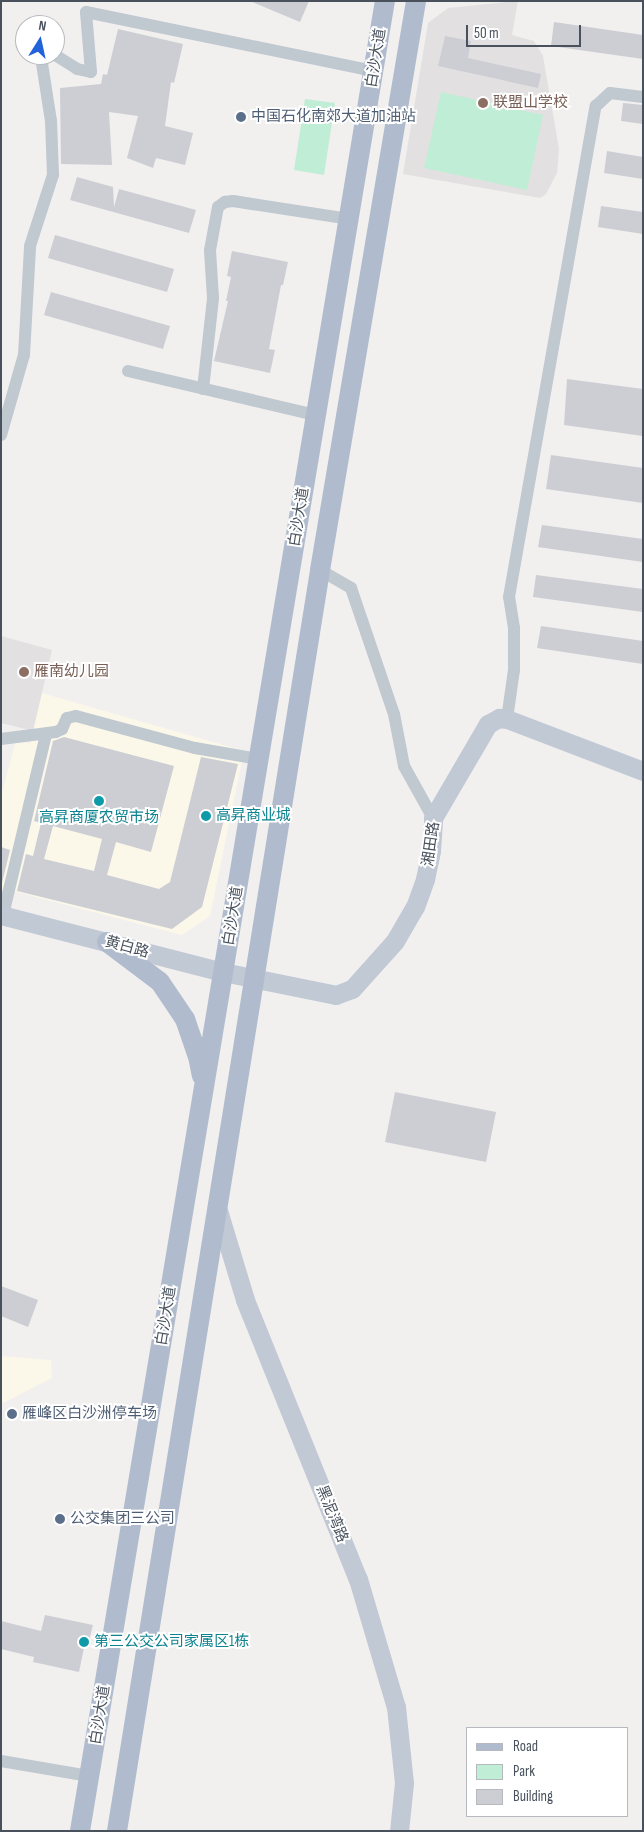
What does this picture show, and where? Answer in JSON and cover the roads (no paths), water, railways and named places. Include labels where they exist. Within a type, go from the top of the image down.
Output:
[{"type":"main road","name":"白沙大道","points":[[80,1831],[385,1]]},
{"type":"main road","name":"白沙大道","points":[[117,1831],[253,979],[416,1]]},
{"type":"main road","points":[[107,942],[160,982],[185,1019],[198,1056],[204,1087]]},
{"type":"street","points":[[65,61],[77,69],[91,72],[86,12],[373,71]]},
{"type":"street","points":[[1,435],[24,354],[30,246],[54,175],[51,121],[42,65]]},
{"type":"street","points":[[643,97],[610,93],[596,106],[509,597],[514,628],[514,670],[507,719],[643,771]]},
{"type":"street","points":[[203,389],[212,298],[210,250],[218,206],[234,201],[349,219]]},
{"type":"street","points":[[128,371],[316,415]]},
{"type":"street","points":[[320,570],[351,588],[394,714],[404,766],[433,818]]},
{"type":"street","points":[[1,739],[8,736],[46,734],[60,731],[68,718],[76,716],[195,748],[259,759]]},
{"type":"street","name":"湘田路","points":[[253,979],[336,995],[352,989],[395,941],[415,907],[425,879],[431,850],[433,818],[488,724],[499,718],[507,719]]},
{"type":"street","points":[[2,915],[46,734]]},
{"type":"street","name":"黄白路","points":[[2,915],[253,979]]},
{"type":"street","name":"黑泥湾路","points":[[217,1207],[245,1300],[358,1579],[396,1706],[404,1783],[399,1831]]},
{"type":"street","points":[[1,1760],[89,1776]]},
{"type":"place","name":"联盟山学校","points":[[483,103]]},
{"type":"place","name":"中国石化南郊大道加油站","points":[[241,117]]},
{"type":"place","name":"雁南幼儿园","points":[[24,672]]},
{"type":"place","name":"高昇商厦农贸市场","points":[[99,801]]},
{"type":"place","name":"高昇商业城","points":[[206,816]]},
{"type":"place","name":"雁峰区白沙洲停车场","points":[[12,1414]]},
{"type":"place","name":"公交集团三公司","points":[[60,1519]]},
{"type":"place","name":"第三公交公司家属区1栋","points":[[84,1642]]}]
